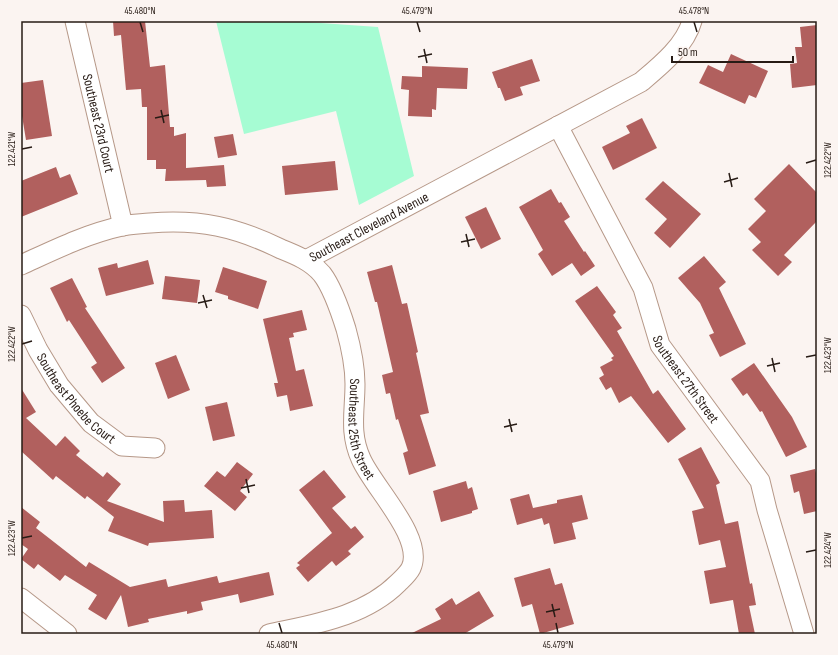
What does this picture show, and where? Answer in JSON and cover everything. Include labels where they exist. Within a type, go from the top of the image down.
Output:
[{"type":"street","name":"Southeast 23rd Court","points":[[75,21],[123,226]]},
{"type":"street","name":"Southeast Cleveland Avenue","points":[[21,265],[77,239],[123,226],[172,221],[208,224],[248,234],[306,260],[641,82],[670,57],[690,28],[692,21]]},
{"type":"street","name":"Southeast 27th Street","points":[[558,126],[643,288],[660,345],[760,481],[767,510],[804,634]]},
{"type":"street","name":"Southeast 25th Street","points":[[269,634],[340,617],[377,600],[392,589],[410,571],[413,564],[414,553],[409,534],[361,460],[354,442],[352,423],[355,385],[354,365],[346,328],[332,292],[322,274],[306,260]]},
{"type":"street","name":"Southeast Phoebe Court","points":[[21,315],[38,350],[59,385],[91,423],[122,446],[155,448]]},
{"type":"street","points":[[21,598],[67,634]]},
{"type":"green space","points":[[216,21],[292,21],[378,27],[414,176],[359,205],[336,111],[244,134]]},
{"type":"building","points":[[113,21],[145,21],[150,67],[165,65],[170,127],[174,127],[174,136],[186,133],[186,168],[224,165],[226,186],[207,187],[206,180],[165,181],[166,169],[156,169],[156,160],[147,160],[147,107],[142,107],[141,89],[126,90],[121,35],[114,36]]},
{"type":"building","points":[[817,25],[817,85],[792,88],[790,64],[797,63],[795,47],[802,47],[800,27]]},
{"type":"building","points":[[731,54],[768,71],[756,98],[749,95],[745,104],[699,83],[708,65],[723,72]]},
{"type":"building","points":[[532,59],[540,81],[520,87],[523,95],[505,101],[492,72]]},
{"type":"building","points":[[422,66],[468,68],[467,89],[437,88],[436,110],[432,109],[432,117],[408,116],[409,90],[401,89],[402,76],[422,77]]},
{"type":"building","points":[[43,80],[52,136],[26,140],[21,110],[21,83]]},
{"type":"building","points":[[642,118],[657,148],[613,170],[602,147],[630,133],[626,126]]},
{"type":"building","points":[[233,134],[237,155],[218,158],[214,137]]},
{"type":"building","points":[[335,161],[338,190],[285,195],[282,166]]},
{"type":"building","points":[[789,164],[817,193],[817,221],[784,255],[792,262],[778,276],[752,250],[761,242],[748,229],[766,211],[754,199]]},
{"type":"building","points":[[56,167],[60,178],[70,174],[78,194],[21,217],[21,181]]},
{"type":"building","points":[[663,181],[701,214],[670,248],[654,233],[667,219],[645,199]]},
{"type":"building","points":[[551,189],[559,203],[561,202],[570,217],[564,221],[595,266],[581,276],[572,263],[552,276],[538,254],[543,250],[519,207]]},
{"type":"building","points":[[486,207],[501,239],[481,249],[465,217]]},
{"type":"building","points":[[704,256],[726,282],[719,288],[746,344],[720,357],[709,335],[714,333],[700,303],[678,278]]},
{"type":"building","points":[[148,260],[154,284],[106,296],[98,268],[117,263],[118,268]]},
{"type":"building","points":[[392,265],[402,304],[407,303],[418,352],[416,353],[429,413],[420,415],[436,466],[409,475],[403,453],[408,451],[398,419],[396,420],[390,393],[386,394],[382,375],[393,372],[377,302],[375,302],[367,272]]},
{"type":"building","points":[[223,267],[267,281],[258,309],[228,299],[228,296],[215,292]]},
{"type":"building","points":[[165,276],[200,280],[197,303],[162,299]]},
{"type":"building","points":[[72,278],[87,307],[85,308],[125,368],[102,383],[91,367],[97,363],[69,320],[67,322],[50,288]]},
{"type":"building","points":[[597,286],[616,312],[613,315],[622,328],[617,331],[653,394],[658,390],[686,429],[668,443],[631,396],[619,403],[611,387],[606,390],[599,378],[604,375],[600,367],[613,360],[611,358],[614,356],[575,301]]},
{"type":"building","points":[[302,310],[307,330],[293,333],[294,337],[289,338],[296,371],[304,369],[313,406],[290,411],[287,395],[277,397],[274,383],[278,383],[263,319]]},
{"type":"building","points":[[176,355],[190,390],[168,399],[155,363]]},
{"type":"building","points":[[754,363],[792,417],[807,447],[786,457],[762,411],[760,412],[747,393],[743,396],[731,379]]},
{"type":"building","points":[[21,388],[36,412],[26,418],[56,446],[65,436],[80,451],[76,455],[103,477],[107,472],[121,484],[107,501],[164,522],[163,501],[184,500],[185,512],[212,510],[214,538],[149,543],[148,546],[108,531],[114,517],[87,496],[85,499],[56,476],[53,480],[21,451]]},
{"type":"building","points":[[227,402],[235,436],[213,441],[205,407]]},
{"type":"building","points":[[701,447],[720,483],[716,485],[725,524],[738,521],[750,584],[752,583],[756,605],[749,606],[755,634],[739,634],[733,600],[710,604],[704,571],[726,567],[720,540],[699,545],[692,511],[704,508],[678,459]]},
{"type":"building","points":[[237,462],[253,474],[240,491],[247,497],[235,511],[204,486],[217,471],[225,477]]},
{"type":"building","points":[[815,469],[817,477],[817,511],[804,514],[799,491],[794,493],[790,475]]},
{"type":"building","points":[[324,470],[346,497],[332,508],[351,529],[355,526],[364,537],[348,551],[351,554],[336,566],[332,561],[308,582],[296,568],[300,565],[297,563],[332,533],[299,490]]},
{"type":"building","points":[[466,481],[468,489],[472,487],[478,509],[472,511],[472,513],[441,522],[433,491]]},
{"type":"building","points":[[529,494],[533,508],[557,503],[557,500],[582,495],[588,519],[572,523],[576,539],[554,544],[549,523],[544,525],[542,518],[517,525],[510,499]]},
{"type":"building","points":[[21,507],[40,522],[36,528],[86,567],[89,562],[130,587],[166,579],[168,587],[217,576],[219,583],[269,572],[274,595],[240,603],[238,594],[201,602],[203,610],[187,614],[187,611],[148,619],[149,622],[128,627],[121,595],[106,620],[88,609],[97,595],[65,575],[60,581],[38,564],[34,569],[21,559],[28,549],[21,544]]},
{"type":"building","points":[[550,568],[555,585],[562,583],[574,624],[540,634],[532,604],[522,607],[514,578]]},
{"type":"building","points":[[479,591],[494,616],[464,634],[410,634],[441,619],[435,609],[452,598],[456,605]]}]
